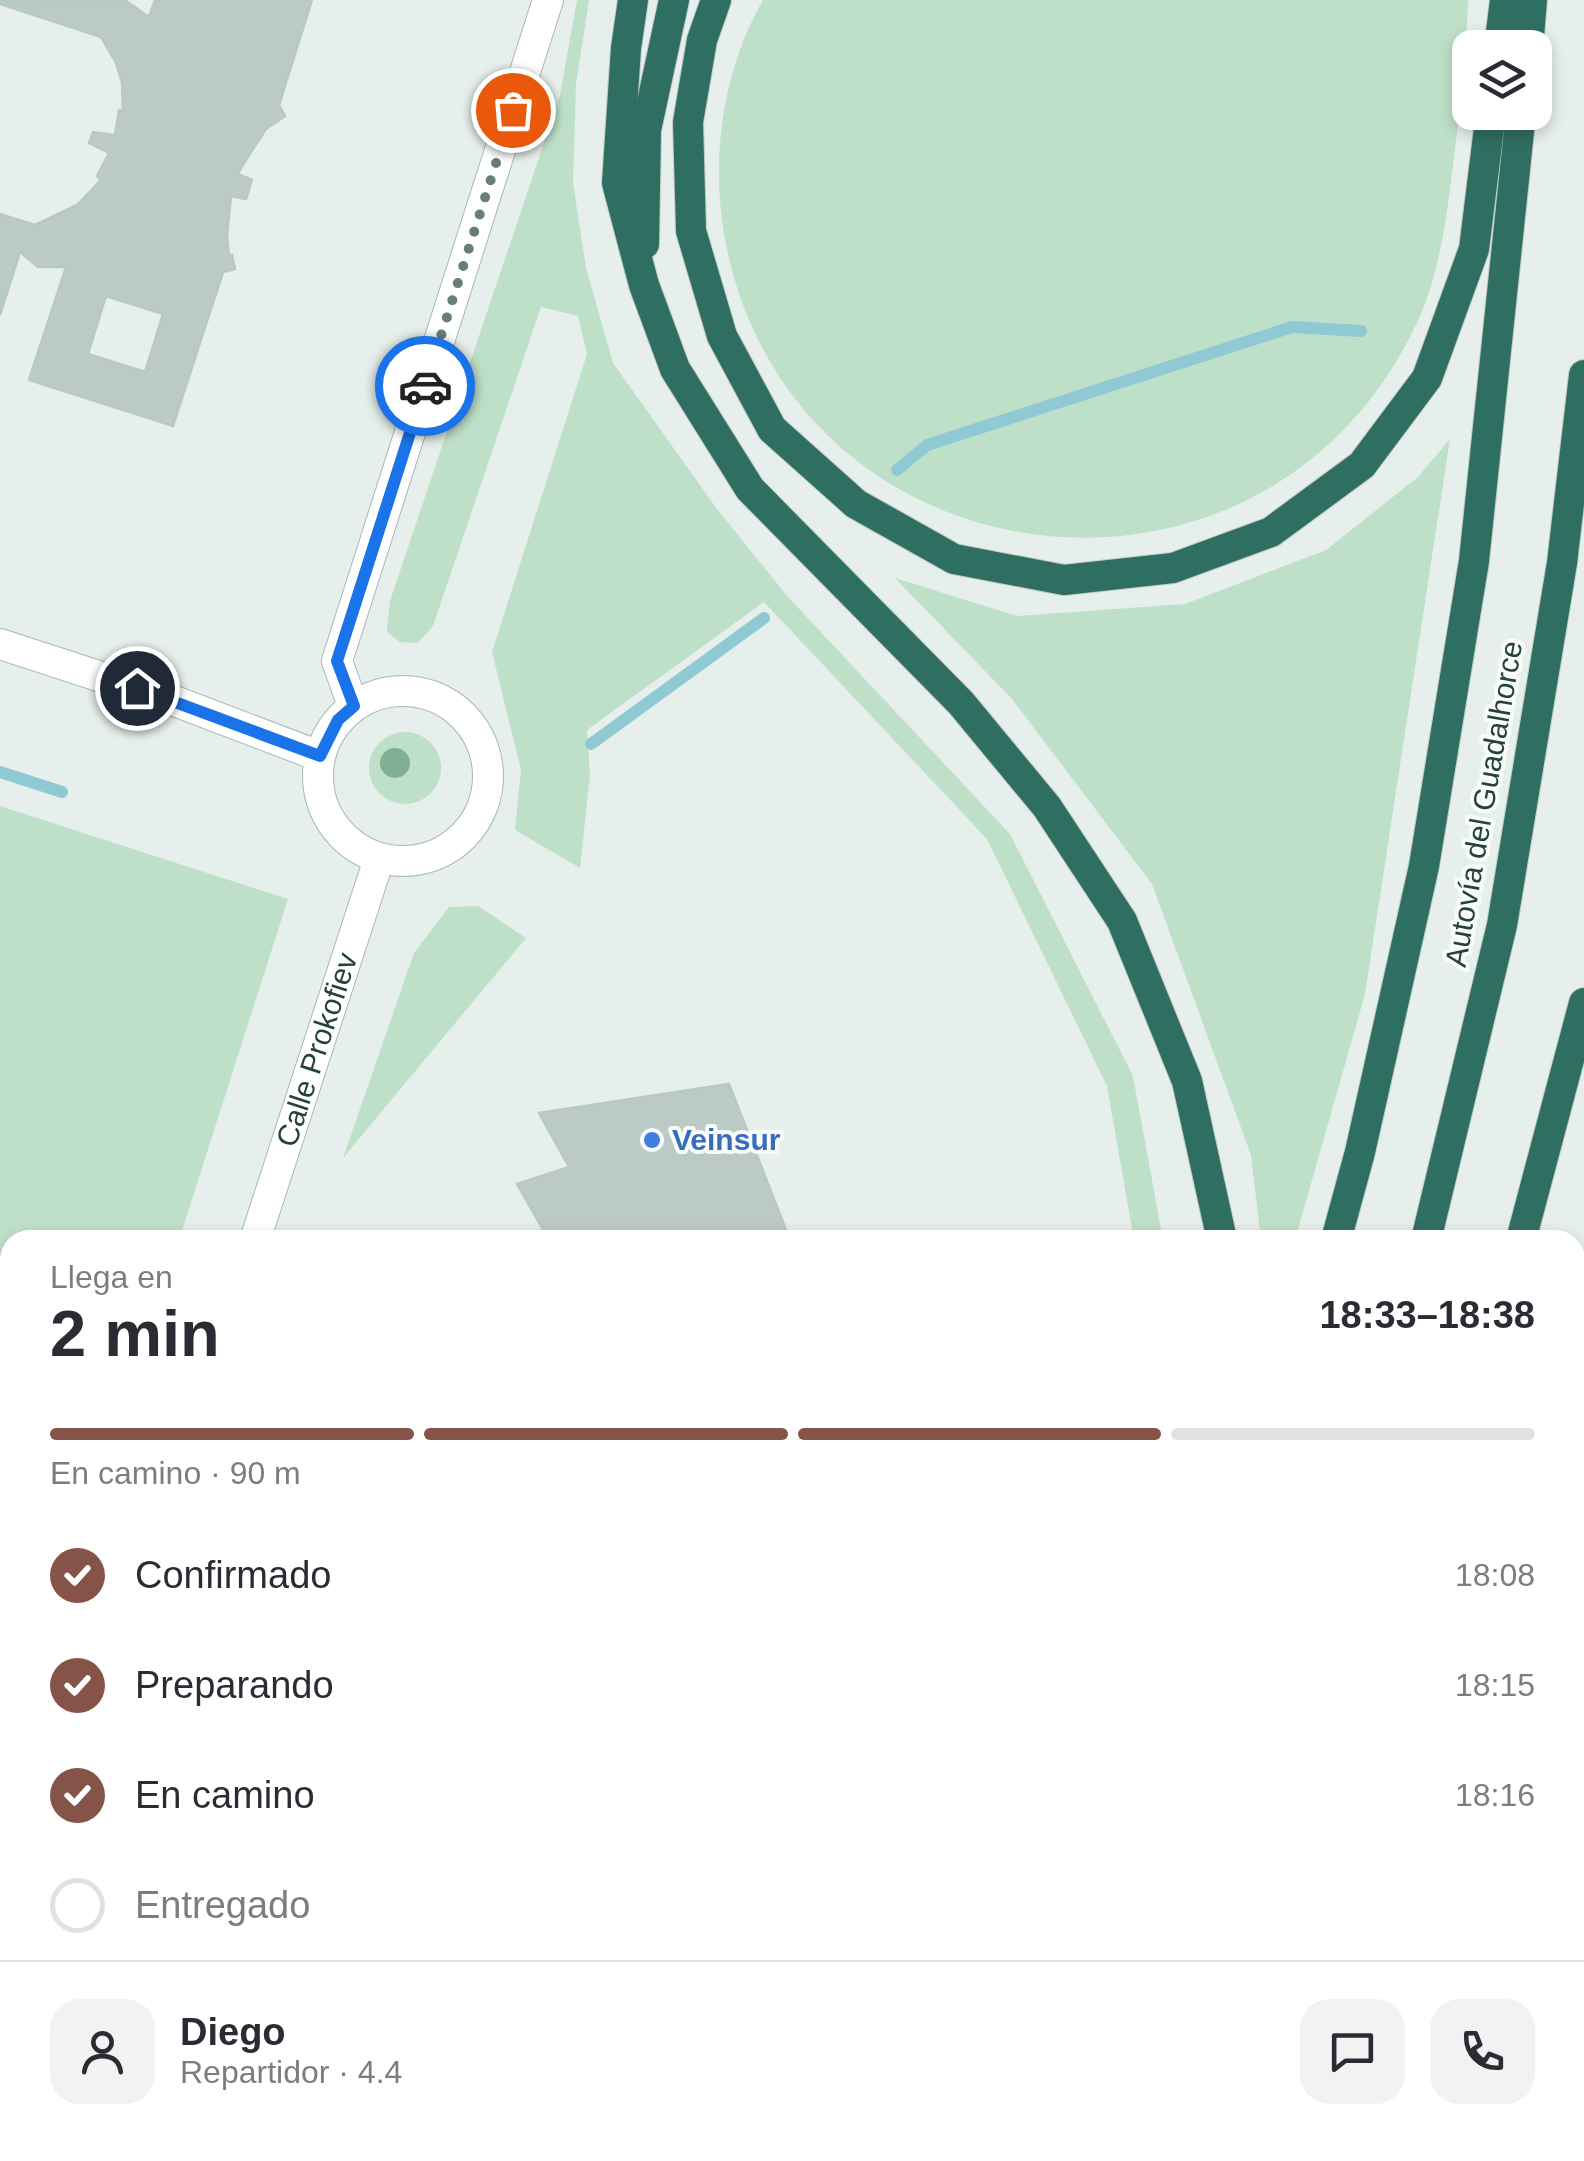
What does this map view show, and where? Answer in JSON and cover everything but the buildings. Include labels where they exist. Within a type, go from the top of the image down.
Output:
[{"type":"highway","points":[[634,0],[626,48],[617,183],[644,285],[675,369],[750,488],[961,704],[1047,807],[1122,921],[1187,1080],[1220,1230]]},
{"type":"highway","points":[[644,285],[646,130],[674,0]]},
{"type":"highway","points":[[716,0],[702,40],[688,122],[691,231],[722,336],[772,429],[856,504],[954,558],[1064,580],[1173,568],[1271,532],[1362,465],[1427,378],[1474,249],[1489,130]]},
{"type":"highway","points":[[702,40],[724,0]]},
{"type":"highway","points":[[1501,30],[1505,0]]},
{"type":"highway","points":[[1530,30],[1532,0]]},
{"type":"highway","points":[[1339,1230],[1424,866],[1468,599],[1519,130]]},
{"type":"highway","name":"Autovía del Guadalhorce","points":[[1428,1230],[1502,925],[1562,563],[1584,375]]},
{"type":"highway","points":[[1524,1230],[1584,1003]]},
{"type":"street","points":[[354,706],[337,661],[548,0]]},
{"type":"street","points":[[0,644],[172,700],[320,756]]},
{"type":"street","points":[[408,690],[436,696],[460,711],[478,734],[487,760],[488,789],[484,803],[462,839],[437,856],[408,862],[379,859],[355,848],[336,830],[323,808],[317,782],[320,756],[338,720],[354,706],[379,693],[408,690]]},
{"type":"street","name":"Calle Prokofiev","points":[[258,1230],[379,859]]},
{"type":"green space","points":[[577,0],[589,0],[576,84],[573,183],[586,268],[613,363],[717,509],[788,597],[1010,834],[1133,1076],[1161,1230],[1132,1230],[1107,1086],[987,839],[764,602],[587,730],[590,775],[580,868],[515,830],[521,770],[492,652],[587,354],[578,316],[541,307],[433,626],[418,643],[400,642],[387,632],[390,601],[560,95]]},
{"type":"green space","points":[[763,0],[1468,0],[1467,30],[1452,30],[1452,130],[1457,130],[1444,230],[1421,313],[1412,333],[1339,434],[1246,501],[1141,534],[1031,534],[927,503],[835,442],[765,352],[724,234],[720,204],[724,114],[749,27]]},
{"type":"green space","points":[[1450,439],[1365,994],[1298,1230],[1260,1230],[1251,1155],[1152,884],[1012,699],[895,578],[1017,616],[1185,604],[1326,550],[1418,477]]},
{"type":"green space","points":[[405,732],[431,742],[441,768],[431,794],[405,804],[379,794],[369,768],[379,742]]},
{"type":"green space","points":[[0,806],[288,899],[182,1230],[0,1230]]},
{"type":"green space","points":[[478,906],[526,938],[343,1158],[414,953],[449,907]]},
{"type":"waterway","points":[[897,470],[927,445],[1292,327],[1361,331]]},
{"type":"waterway","points":[[591,744],[764,618]]},
{"type":"waterway","points":[[0,772],[62,792]]},
{"type":"way so far","points":[[425,386],[513,110]]},
{"type":"place","name":"Veinsur","points":[[652,1140]]},
{"type":"route","points":[[137,688],[320,756],[338,720],[354,706],[337,661],[425,386]]}]
